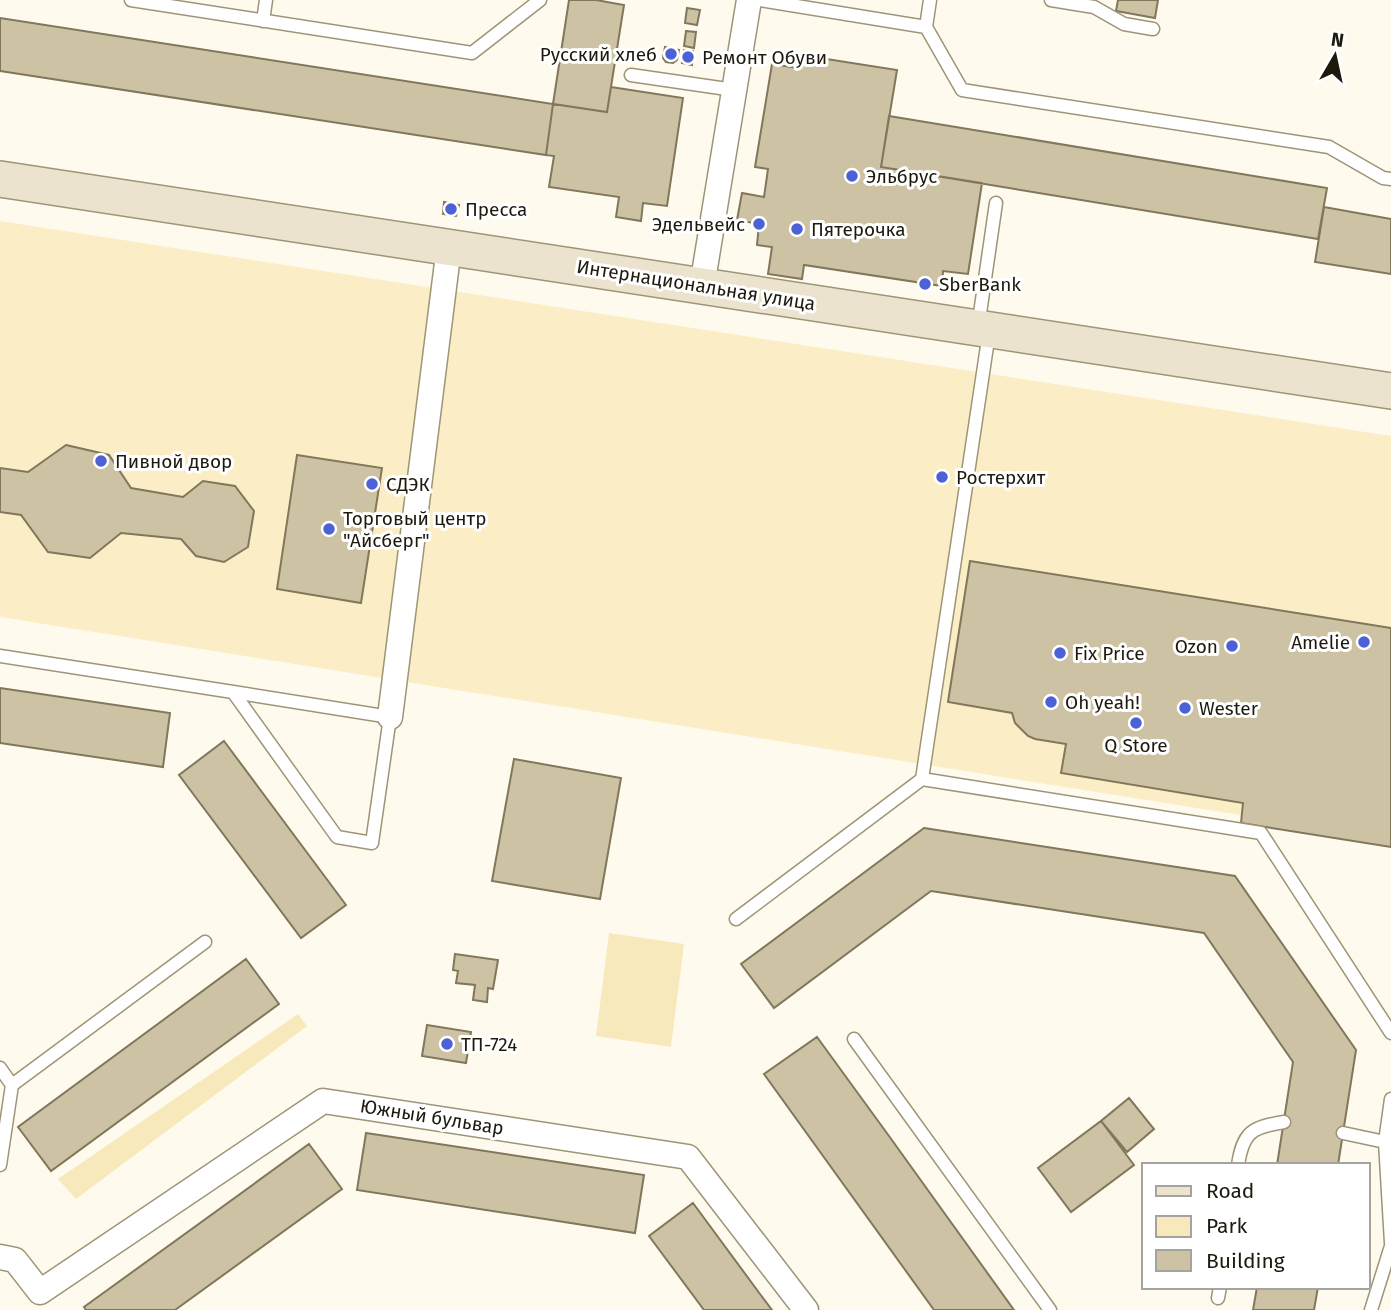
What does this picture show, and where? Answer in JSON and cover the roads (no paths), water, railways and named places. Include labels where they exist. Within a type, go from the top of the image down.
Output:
[{"type":"main road","name":"Интернациональная улица","points":[[0,179],[1391,391]]},
{"type":"street","points":[[702,286],[749,0]]},
{"type":"street","points":[[390,717],[449,247]]},
{"type":"street","name":"Южный бульвар","points":[[7,1259],[39,1301],[323,1101],[688,1157],[806,1310]]},
{"type":"lane","points":[[131,0],[472,53],[540,0]]},
{"type":"lane","points":[[263,21],[266,0]]},
{"type":"lane","points":[[760,0],[926,27]]},
{"type":"lane","points":[[930,0],[926,27],[962,90],[1329,147],[1383,178],[1391,179]]},
{"type":"lane","points":[[1051,0],[1094,7],[1124,24],[1153,29]]},
{"type":"lane","points":[[631,75],[734,90]]},
{"type":"lane","points":[[736,919],[922,779],[984,329],[996,203]]},
{"type":"lane","points":[[0,656],[233,692],[390,717],[372,843],[337,837],[233,692]]},
{"type":"lane","points":[[922,779],[1261,833],[1391,1033]]},
{"type":"lane","points":[[12,1085],[205,942]]},
{"type":"lane","points":[[854,1039],[1050,1310]]},
{"type":"lane","points":[[0,1068],[12,1085],[0,1165]]},
{"type":"lane","points":[[1371,1310],[1391,1245],[1385,1142],[1391,1099]]},
{"type":"lane","points":[[1238,1163],[1241,1143],[1260,1126],[1284,1122]]},
{"type":"lane","points":[[1343,1133],[1385,1142]]},
{"type":"lane","points":[[0,1240],[7,1259]]},
{"type":"place","name":"Русский хлеб","points":[[671,54]]},
{"type":"place","name":"Ремонт Обуви","points":[[688,57]]},
{"type":"place","name":"Эльбрус","points":[[852,176]]},
{"type":"place","name":"Пресса","points":[[451,209]]},
{"type":"place","name":"Эдельвейс","points":[[759,224]]},
{"type":"place","name":"Пятерочка","points":[[797,229]]},
{"type":"place","name":"SberBank","points":[[925,284]]},
{"type":"place","name":"Пивной двор","points":[[101,461]]},
{"type":"place","name":"Ростерхит","points":[[942,477]]},
{"type":"place","name":"СДЭК","points":[[372,484]]},
{"type":"place","name":"Торговый центр \"Айсберг\"","points":[[329,529]]},
{"type":"place","name":"Amelie","points":[[1364,642]]},
{"type":"place","name":"Ozon","points":[[1232,646]]},
{"type":"place","name":"Fix Price","points":[[1060,653]]},
{"type":"place","name":"Oh yeah!","points":[[1051,702]]},
{"type":"place","name":"Wester","points":[[1185,708]]},
{"type":"place","name":"Q Store","points":[[1136,723]]},
{"type":"place","name":"ТП-724","points":[[447,1044]]}]
